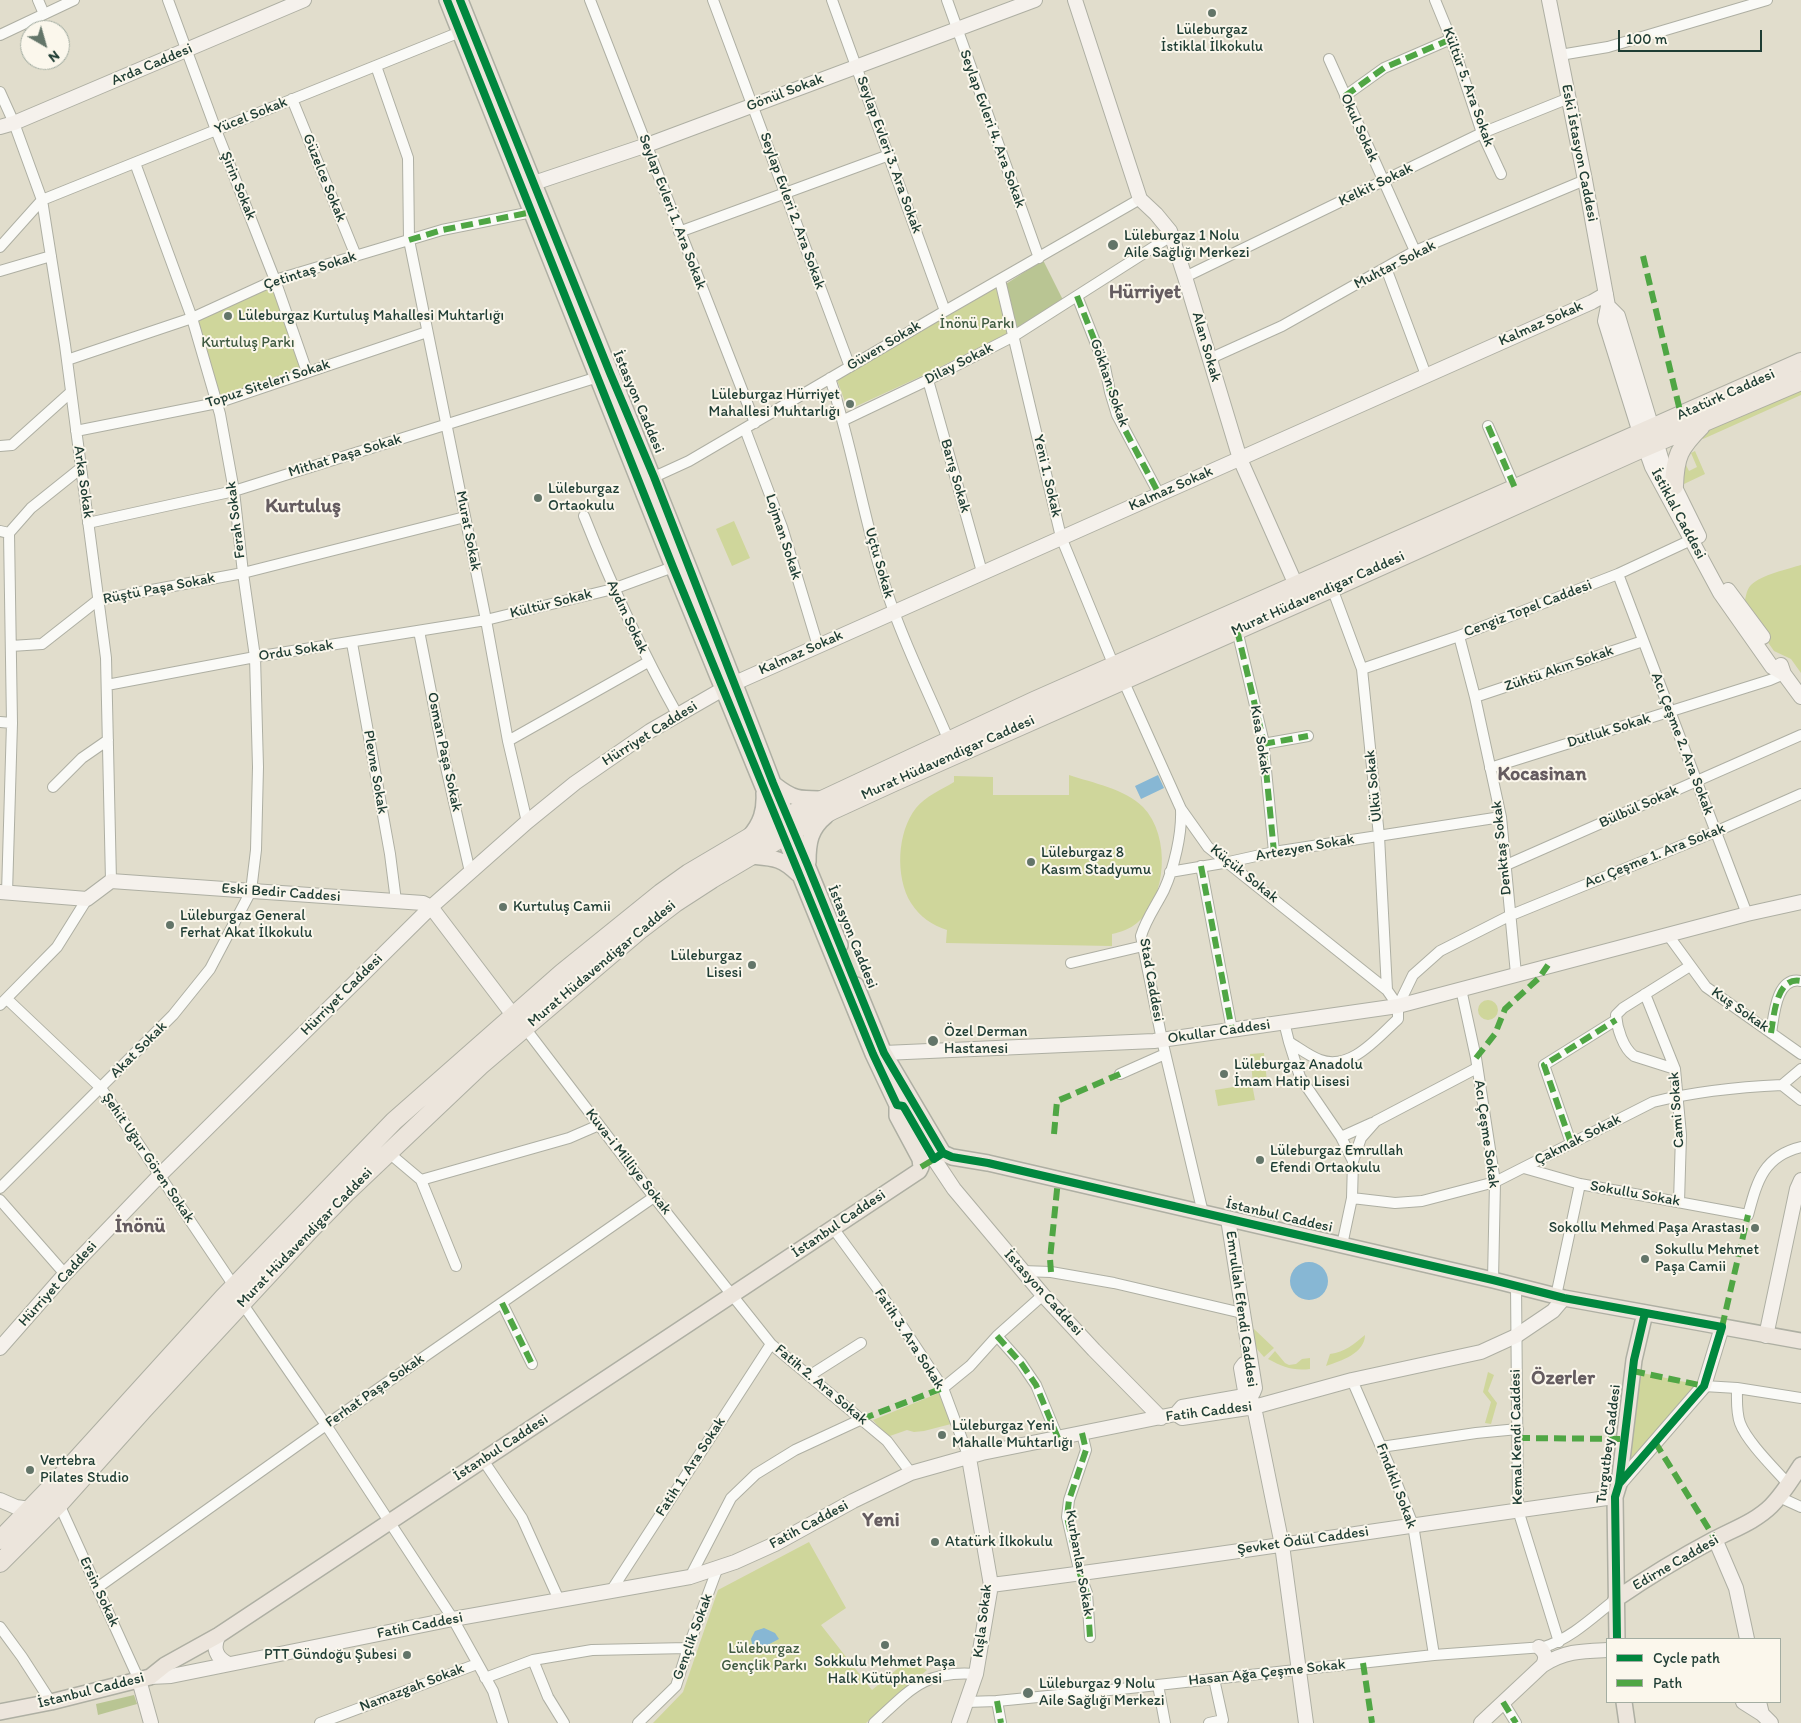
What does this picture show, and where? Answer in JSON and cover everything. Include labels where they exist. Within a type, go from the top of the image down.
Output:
[{"type":"highway","name":"Atatürk Caddesi","points":[[1648,438],[1801,362]]},
{"type":"highway","name":"Atatürk Caddesi","points":[[1648,438],[1705,421],[1801,381]]},
{"type":"highway","points":[[1674,486],[1675,464],[1678,455],[1705,421]]},
{"type":"highway","name":"Murat Hüdavendigar Caddesi","points":[[0,1563],[59,1504],[242,1303],[346,1193],[480,1066],[562,973],[661,893],[704,863],[750,836],[785,826],[1118,673],[1296,585],[1515,488],[1648,438]]},
{"type":"highway","name":"Murat Hüdavendigar Caddesi","points":[[828,805],[949,741],[1118,673],[1237,630],[1332,588],[1648,438]]},
{"type":"highway","name":"Murat Hüdavendigar Caddesi","points":[[0,1540],[234,1286],[394,1121],[519,1021],[650,922],[691,892],[750,856],[785,826]]},
{"type":"main road","name":"Arda Caddesi","points":[[0,127],[14,123],[304,0]]},
{"type":"main road","name":"İstasyon Caddesi","points":[[447,0],[465,30],[647,480],[768,786],[805,872],[897,1105],[903,1106],[934,1160],[954,1189],[1022,1271],[1101,1357],[1162,1418]]},
{"type":"main road","name":"İstasyon Caddesi","points":[[460,0],[465,30]]},
{"type":"main road","name":"Gönül Sokak","points":[[528,185],[647,145],[856,65],[1035,0]]},
{"type":"main road","name":"Alan Sokak","points":[[1075,0],[1140,199],[1170,231],[1240,459],[1296,585]]},
{"type":"main road","name":"Eski İstasyon Caddesi","points":[[1549,0],[1607,300],[1618,316],[1648,438]]},
{"type":"main road","name":"İstasyon Caddesi","points":[[528,185],[532,212],[604,375]]},
{"type":"main road","name":"Kalmaz Sokak","points":[[729,686],[1592,302],[1607,300]]},
{"type":"main road","name":"İstiklal Caddesi","points":[[1648,438],[1662,461],[1724,590]]},
{"type":"main road","name":"İstiklal Caddesi","points":[[1648,438],[1652,467],[1691,540],[1772,667],[1784,674],[1801,697]]},
{"type":"main road","name":"Hürriyet Caddesi","points":[[0,1348],[65,1274],[160,1175],[431,907],[527,822],[610,757],[677,714],[729,686]]},
{"type":"main road","points":[[750,836],[761,820],[768,786],[790,797],[828,805],[810,837],[805,872],[778,859],[750,856]]},
{"type":"main road","name":"Eski Bedir Caddesi","points":[[111,881],[423,903],[431,907]]},
{"type":"main road","points":[[3,893],[87,899],[111,881]]},
{"type":"main road","points":[[1668,935],[1801,902]]},
{"type":"main road","points":[[431,907],[519,1021]]},
{"type":"main road","name":"Okullar Caddesi","points":[[878,1054],[1163,1047],[1232,1030],[1398,1006],[1668,935]]},
{"type":"main road","name":"İstanbul Caddesi","points":[[878,1054],[943,1153],[952,1157],[1516,1285],[1560,1297],[1801,1341]]},
{"type":"main road","name":"İstanbul Caddesi","points":[[0,1712],[51,1702],[144,1678],[219,1635],[916,1173],[921,1167],[920,1159],[897,1116],[897,1105]]},
{"type":"main road","points":[[1766,1336],[1797,1189],[1801,1180]]},
{"type":"main road","name":"Emrullah Efendi Caddesi","points":[[1228,1219],[1255,1388],[1252,1401],[1282,1544],[1306,1723]]},
{"type":"main road","name":"Fatih Caddesi","points":[[144,1678],[171,1676],[453,1619],[690,1577],[735,1562],[775,1544],[853,1501],[911,1473],[982,1453],[1176,1414],[1182,1418],[1252,1401],[1481,1352],[1516,1336],[1553,1311],[1560,1297]]},
{"type":"main road","name":"Turgutbey Caddesi","points":[[1617,1638],[1617,1490],[1634,1360],[1645,1313]]},
{"type":"main road","points":[[1617,1490],[1704,1386],[1722,1327]]},
{"type":"main road","name":"Kışla Sokak","points":[[959,1723],[976,1674],[991,1586],[969,1458]]},
{"type":"main road","name":"Edirne Caddesi","points":[[1616,1599],[1652,1575],[1747,1523],[1771,1506],[1784,1491],[1801,1465]]},
{"type":"main road","name":"Şevket Ödül Caddesi","points":[[991,1586],[1518,1510],[1617,1490]]},
{"type":"main road","points":[[0,1500],[16,1508],[30,1509]]},
{"type":"main road","points":[[1715,1539],[1736,1588],[1747,1638]]},
{"type":"main road","points":[[219,1635],[216,1651],[221,1659],[229,1664]]},
{"type":"main road","points":[[1539,1647],[1546,1658],[1543,1665]]},
{"type":"main road","points":[[1481,1723],[1543,1665],[1563,1654],[1606,1650]]},
{"type":"main road","points":[[144,1678],[151,1723]]},
{"type":"main road","points":[[1624,1703],[1627,1723]]},
{"type":"main road","points":[[1745,1703],[1764,1713]]},
{"type":"street","points":[[38,0],[44,14]]},
{"type":"street","points":[[0,35],[74,0]]},
{"type":"street","name":"Şirin Sokak","points":[[168,0],[216,130],[275,280],[307,372]]},
{"type":"street","name":"Seylap Evleri 1. Ara Sokak","points":[[590,0],[754,423]]},
{"type":"street","name":"Seylap Evleri 2. Ara Sokak","points":[[713,0],[850,367]]},
{"type":"street","name":"Seylap Evleri 3. Ara Sokak","points":[[832,0],[945,310]]},
{"type":"street","name":"Seylap Evleri 4. Ara Sokak","points":[[947,0],[1039,258]]},
{"type":"street","name":"Kültür 5. Ara Sokak","points":[[1435,0],[1451,39],[1482,133],[1501,174]]},
{"type":"street","points":[[1560,54],[1608,47],[1767,0]]},
{"type":"street","name":"Yücel Sokak","points":[[42,200],[465,30]]},
{"type":"street","points":[[1345,96],[1384,68],[1451,39]]},
{"type":"street","name":"Okul Sokak","points":[[1329,58],[1415,251]]},
{"type":"street","name":"Murat Sokak","points":[[376,66],[408,158],[409,240],[486,620],[508,741],[527,822]]},
{"type":"street","name":"Arka Sokak","points":[[0,92],[14,123],[42,200],[67,360],[106,658],[111,881]]},
{"type":"street","name":"Kelkit Sokak","points":[[1185,277],[1482,133],[1569,98]]},
{"type":"street","name":"Güzelce Sokak","points":[[292,99],[356,256]]},
{"type":"street","points":[[679,232],[889,155]]},
{"type":"street","name":"Ferah Sokak","points":[[135,163],[192,318],[217,403],[234,491],[255,657],[258,766],[256,850],[251,891]]},
{"type":"street","name":"Muhtar Sokak","points":[[1209,359],[1282,326],[1415,251],[1585,180]]},
{"type":"street","name":"Güven Sokak","points":[[647,480],[689,461],[945,310],[1140,199]]},
{"type":"street","points":[[0,247],[42,200]]},
{"type":"street","name":"Çetintaş Sokak","points":[[67,360],[192,318],[275,280],[442,230],[532,212]]},
{"type":"street","name":"Dilay Sokak","points":[[844,420],[1014,336],[1171,236]]},
{"type":"street","points":[[0,271],[50,256]]},
{"type":"street","points":[[1386,268],[1426,375]]},
{"type":"street","name":"Yeni 1. Sokak","points":[[1000,280],[1061,537],[1118,673]]},
{"type":"street","name":"Gökhan Sokak","points":[[1077,296],[1106,367],[1110,392],[1117,415],[1159,494]]},
{"type":"street","name":"Topuz Siteleri Sokak","points":[[76,431],[217,403],[428,332]]},
{"type":"street","name":"Mithat Paşa Sokak","points":[[88,523],[234,491],[604,375]]},
{"type":"street","name":"Uçtu Sokak","points":[[830,378],[844,420],[868,527],[894,612],[949,741]]},
{"type":"street","name":"Barış Sokak","points":[[928,380],[982,572]]},
{"type":"street","points":[[0,446],[12,445],[71,392]]},
{"type":"street","points":[[1488,426],[1515,488]]},
{"type":"street","name":"Lojman Sokak","points":[[744,429],[782,527],[818,646]]},
{"type":"street","points":[[3,893],[12,723],[11,646],[5,532],[31,508],[81,468]]},
{"type":"street","name":"Aydın Sokak","points":[[584,516],[613,589],[648,662],[677,714]]},
{"type":"street","name":"Rüştü Paşa Sokak","points":[[11,646],[42,644],[98,600],[243,573],[465,517]]},
{"type":"street","name":"Cengiz Topel Caddesi","points":[[1362,669],[1459,636],[1618,574],[1691,540]]},
{"type":"street","name":"Kültür Sokak","points":[[486,620],[613,589],[680,564]]},
{"type":"street","name":"Acı Çeşme 2. Ara Sokak","points":[[1618,574],[1747,914]]},
{"type":"street","name":"Ülkü Sokak","points":[[1332,588],[1362,669],[1379,836],[1387,990]]},
{"type":"street","name":"Ordu Sokak","points":[[107,685],[255,657],[352,643],[486,620]]},
{"type":"street","name":"Kısa Sokak","points":[[1237,630],[1263,744],[1274,852]]},
{"type":"street","name":"Osman Paşa Sokak","points":[[419,631],[445,762],[470,872]]},
{"type":"street","name":"Denktaş Sokak","points":[[1459,636],[1475,697],[1501,818],[1504,866],[1516,974]]},
{"type":"street","name":"Zühtü Akın Sokak","points":[[1475,697],[1643,641]]},
{"type":"street","name":"Plevne Sokak","points":[[352,643],[390,854],[396,901]]},
{"type":"street","points":[[508,741],[648,662]]},
{"type":"street","name":"Küçük Sokak","points":[[1118,673],[1180,809],[1208,847],[1387,990],[1398,1006]]},
{"type":"street","name":"Dutluk Sokak","points":[[1490,768],[1784,674]]},
{"type":"street","points":[[0,722],[12,723]]},
{"type":"street","name":"Bülbül Sokak","points":[[1504,866],[1801,735]]},
{"type":"street","points":[[1263,744],[1308,736]]},
{"type":"street","points":[[53,787],[82,758],[108,740]]},
{"type":"street","name":"Acı Çeşme 1. Ara Sokak","points":[[1289,1042],[1318,1060],[1334,1063],[1349,1060],[1398,1019],[1398,1006],[1413,975],[1440,951],[1509,916],[1715,832],[1801,794]]},
{"type":"street","name":"Stad Caddesi","points":[[1180,809],[1182,826],[1170,872],[1164,889],[1141,936],[1163,1047],[1203,1213]]},
{"type":"street","name":"Artezyen Sokak","points":[[1170,872],[1274,852],[1501,818]]},
{"type":"street","points":[[1201,866],[1232,1030]]},
{"type":"street","name":"Akat Sokak","points":[[0,1188],[173,1015],[210,969],[251,891]]},
{"type":"street","points":[[2,1002],[57,947],[87,899]]},
{"type":"street","name":"Kuş Sokak","points":[[1668,935],[1706,987],[1801,1054]]},
{"type":"street","points":[[1071,963],[1143,946]]},
{"type":"street","points":[[1675,1068],[1634,1056],[1630,1053],[1626,1048],[1616,1015],[1619,1011],[1690,966]]},
{"type":"street","points":[[1771,1033],[1776,1001],[1783,986],[1797,980],[1801,981]]},
{"type":"street","name":"Acı Çeşme Sokak","points":[[1461,989],[1477,1068],[1495,1182],[1493,1280]]},
{"type":"street","name":"Cami Sokak","points":[[1645,994],[1675,1068],[1681,1135],[1679,1202]]},
{"type":"street","name":"Şehit Uğur Gören Sokak","points":[[2,1002],[101,1088],[234,1286]]},
{"type":"street","points":[[1571,1143],[1544,1065],[1616,1020]]},
{"type":"street","name":"Kuva-i Milliye Sokak","points":[[519,1021],[732,1296]]},
{"type":"street","points":[[1284,1022],[1300,1077],[1341,1137],[1353,1161]]},
{"type":"street","points":[[1120,1074],[1163,1047]]},
{"type":"street","points":[[1341,1137],[1376,1121],[1477,1068]]},
{"type":"street","points":[[1801,1069],[1782,1085],[1801,1100]]},
{"type":"street","name":"Çakmak Sokak","points":[[1352,1198],[1395,1204],[1422,1201],[1495,1182],[1653,1102],[1730,1087],[1782,1085]]},
{"type":"street","points":[[1342,1245],[1352,1198],[1353,1161],[1361,1138],[1376,1121]]},
{"type":"street","points":[[421,1180],[569,1138],[599,1124]]},
{"type":"street","name":"Sokullu Sokak","points":[[1524,1168],[1580,1184],[1748,1215],[1758,1181],[1767,1166],[1790,1150],[1801,1147]]},
{"type":"street","points":[[389,1153],[421,1180],[456,1266]]},
{"type":"street","points":[[1560,1297],[1580,1184]]},
{"type":"street","name":"Ferhat Paşa Sokak","points":[[97,1588],[326,1425],[654,1197]]},
{"type":"street","points":[[0,1200],[65,1274]]},
{"type":"street","name":"Fatih 3. Ara Sokak","points":[[833,1228],[877,1288],[943,1388],[969,1458]]},
{"type":"street","points":[[1022,1271],[1051,1272],[1114,1283],[1242,1313]]},
{"type":"street","name":"Kemal Kendi Caddesi","points":[[1516,1285],[1518,1510],[1558,1642]]},
{"type":"street","points":[[943,1388],[970,1366],[997,1336],[1043,1295]]},
{"type":"street","name":"Fatih 2. Ara Sokak","points":[[732,1296],[771,1344],[887,1441],[911,1473]]},
{"type":"street","points":[[242,1303],[326,1425],[453,1619],[493,1691],[503,1723]]},
{"type":"street","points":[[502,1303],[532,1364]]},
{"type":"street","points":[[997,1336],[1021,1363],[1036,1384],[1058,1438]]},
{"type":"street","points":[[809,1376],[861,1343]]},
{"type":"street","name":"Fatih 1. Ara Sokak","points":[[611,1591],[771,1344]]},
{"type":"street","name":"Fındıklı Sokak","points":[[1352,1380],[1413,1525],[1434,1655]]},
{"type":"street","points":[[1704,1386],[1737,1388],[1801,1398]]},
{"type":"street","points":[[1737,1388],[1740,1424],[1784,1491],[1801,1507]]},
{"type":"street","points":[[690,1577],[731,1498],[756,1474],[794,1450],[862,1419]]},
{"type":"street","points":[[1381,1447],[1476,1433],[1518,1429]]},
{"type":"street","name":"Kurbanlar Sokak","points":[[1082,1433],[1086,1450],[1067,1509],[1067,1516],[1080,1574],[1087,1593],[1090,1637]]},
{"type":"street","points":[[483,1460],[522,1518],[559,1600]]},
{"type":"street","name":"Ersin Sokak","points":[[59,1504],[97,1588],[144,1678]]},
{"type":"street","name":"Gençlik Sokak","points":[[638,1723],[676,1686],[718,1567]]},
{"type":"street","name":"Edirne Caddesi","points":[[1539,1647],[1558,1642],[1570,1636],[1616,1599]]},
{"type":"street","points":[[0,1627],[51,1702]]},
{"type":"street","name":"Hasan Ağa Çeşme Sokak","points":[[966,1702],[997,1701],[1158,1685],[1434,1655],[1539,1647]]},
{"type":"street","points":[[485,1678],[533,1660],[592,1650],[688,1648]]},
{"type":"street","points":[[533,1660],[548,1697],[564,1723]]},
{"type":"street","name":"Namazgah Sokak","points":[[320,1723],[477,1664]]},
{"type":"street","points":[[874,1723],[912,1688],[932,1678],[956,1672],[976,1674]]},
{"type":"street","points":[[1209,1723],[1222,1720],[1214,1679]]},
{"type":"street","points":[[1158,1685],[1165,1723]]},
{"type":"street","points":[[997,1701],[1001,1723]]},
{"type":"street","points":[[1503,1702],[1516,1723]]},
{"type":"green space","points":[[1043,260],[1063,300],[1017,329],[1006,284]]},
{"type":"green space","name":"Kurtuluş Parkı","points":[[273,285],[303,369],[220,398],[197,319]]},
{"type":"green space","name":"İnönü Parkı","points":[[996,288],[1008,333],[848,410],[837,380]]},
{"type":"green space","points":[[1801,389],[1801,395],[1703,439],[1700,434]]},
{"type":"green space","points":[[1695,451],[1705,474],[1684,484],[1677,468],[1686,465],[1689,471],[1697,467],[1691,453]]},
{"type":"green space","points":[[734,521],[750,558],[732,566],[716,529]]},
{"type":"green space","points":[[1801,565],[1801,673],[1791,659],[1774,651],[1744,608],[1748,590],[1755,581]]},
{"type":"green space","name":"Lüleburgaz 8 Kasım Stadyumu","points":[[1069,775],[1118,791],[1136,801],[1152,819],[1158,834],[1162,866],[1155,898],[1147,912],[1131,927],[1112,934],[1112,946],[946,943],[947,930],[931,923],[918,912],[911,903],[902,881],[900,855],[902,842],[905,829],[916,808],[929,797],[954,782],[954,776],[993,777],[993,795],[1069,795]]},
{"type":"green space","points":[[1484,1000],[1492,1000],[1498,1006],[1498,1014],[1492,1020],[1484,1020],[1478,1014],[1478,1006]]},
{"type":"green space","points":[[1264,1053],[1267,1082],[1253,1083],[1250,1054]]},
{"type":"green space","points":[[1252,1084],[1255,1100],[1218,1106],[1215,1090]]},
{"type":"green space","points":[[1254,1329],[1274,1348],[1264,1357],[1249,1340]]},
{"type":"green space","points":[[1365,1335],[1361,1347],[1357,1351],[1345,1359],[1326,1366],[1330,1354],[1345,1349]]},
{"type":"green space","points":[[1275,1351],[1289,1365],[1296,1364],[1302,1359],[1310,1358],[1310,1369],[1288,1368],[1268,1359]]},
{"type":"green space","points":[[1633,1371],[1704,1386],[1619,1484]]},
{"type":"green space","points":[[1488,1372],[1494,1375],[1488,1391],[1497,1403],[1491,1424],[1485,1423],[1491,1402],[1483,1392]]},
{"type":"green space","points":[[939,1393],[951,1424],[924,1431],[914,1432],[907,1430],[887,1437],[873,1420]]},
{"type":"green space","name":"Lüleburgaz Gençlik Parkı","points":[[809,1542],[846,1608],[821,1625],[872,1690],[908,1660],[927,1670],[866,1723],[653,1723],[683,1692],[718,1590]]},
{"type":"green space","points":[[134,1695],[137,1704],[98,1715],[96,1704]]},
{"type":"water","points":[[1158,775],[1164,788],[1141,799],[1135,786]]},
{"type":"water","points":[[1309,1262],[1322,1268],[1328,1281],[1322,1294],[1309,1300],[1296,1294],[1290,1281],[1296,1268]]},
{"type":"water","points":[[764,1628],[775,1633],[779,1639],[754,1652],[751,1639],[755,1631]]},
{"type":"marked path","points":[[1345,96],[1384,68],[1451,39]]},
{"type":"marked path","points":[[409,240],[442,230],[532,212]]},
{"type":"marked path","points":[[1643,256],[1681,415]]},
{"type":"marked path","points":[[1077,296],[1105,367],[1117,415],[1159,494]]},
{"type":"marked path","points":[[1488,426],[1515,488]]},
{"type":"marked path","points":[[1237,630],[1263,739],[1274,852]]},
{"type":"marked path","points":[[1263,744],[1308,736]]},
{"type":"marked path","points":[[1201,866],[1232,1030]]},
{"type":"marked path","points":[[1476,1058],[1495,1034],[1505,1009],[1539,978],[1548,965]]},
{"type":"marked path","points":[[1771,1033],[1775,1008],[1781,991],[1793,981],[1801,981]]},
{"type":"marked path","points":[[1571,1143],[1544,1065],[1616,1020]]},
{"type":"marked path","points":[[1054,1134],[1057,1101],[1120,1074]]},
{"type":"marked path","points":[[921,1167],[938,1157]]},
{"type":"marked path","points":[[1051,1272],[1050,1259],[1058,1180]]},
{"type":"marked path","points":[[1722,1327],[1748,1215]]},
{"type":"marked path","points":[[502,1303],[532,1364]]},
{"type":"marked path","points":[[997,1336],[1021,1363],[1036,1385],[1058,1438]]},
{"type":"marked path","points":[[1633,1371],[1704,1386]]},
{"type":"marked path","points":[[862,1419],[943,1388]]},
{"type":"marked path","points":[[1082,1433],[1086,1450],[1069,1500],[1067,1517],[1080,1574],[1087,1593],[1090,1637]]},
{"type":"marked path","points":[[1518,1438],[1625,1439]]},
{"type":"marked path","points":[[1655,1442],[1715,1539]]},
{"type":"marked path","points":[[1363,1663],[1372,1723]]},
{"type":"marked path","points":[[997,1701],[1001,1723]]},
{"type":"marked path","points":[[1503,1702],[1516,1723]]},
{"type":"cycle path","points":[[447,0],[673,567],[873,1054],[897,1105],[903,1106],[934,1159],[943,1153]]},
{"type":"cycle path","points":[[460,0],[610,373],[654,477],[773,783],[884,1053],[943,1153],[952,1157],[988,1163],[1564,1298],[1722,1327],[1704,1386],[1619,1484]]},
{"type":"cycle path","points":[[1617,1638],[1615,1497],[1619,1484],[1634,1360],[1645,1313]]},
{"type":"place","name":"Lüleburgaz İstiklal İlkokulu","points":[[1212,13]]},
{"type":"place","name":"Lüleburgaz 1 Nolu Aile Sağlığı Merkezi","points":[[1113,245]]},
{"type":"place","name":"Lüleburgaz Kurtuluş Mahallesi Muhtarlığı","points":[[228,316]]},
{"type":"place","name":"Lüleburgaz Hürriyet Mahallesi Muhtarlığı","points":[[850,404]]},
{"type":"place","name":"Lüleburgaz Ortaokulu","points":[[538,498]]},
{"type":"place","name":"Lüleburgaz 8 Kasım Stadyumu","points":[[1031,862]]},
{"type":"place","name":"Kurtuluş Camii","points":[[503,907]]},
{"type":"place","name":"Lüleburgaz General Ferhat Akat İlkokulu","points":[[170,925]]},
{"type":"place","name":"Lüleburgaz Lisesi","points":[[752,965]]},
{"type":"place","name":"Özel Derman Hastanesi","points":[[933,1041]]},
{"type":"place","name":"Lüleburgaz Anadolu İmam Hatip Lisesi","points":[[1224,1074]]},
{"type":"place","name":"Lüleburgaz Emrullah Efendi Ortaokulu","points":[[1260,1160]]},
{"type":"place","name":"Sokollu Mehmed Paşa Arastası","points":[[1755,1228]]},
{"type":"place","name":"Sokullu Mehmet Paşa Camii","points":[[1645,1259]]},
{"type":"place","name":"Lüleburgaz Yeni Mahalle Muhtarlığı","points":[[942,1435]]},
{"type":"place","name":"Vertebra Pilates Studio","points":[[30,1470]]},
{"type":"place","name":"Atatürk İlkokulu","points":[[935,1542]]},
{"type":"place","name":"Sokkulu Mehmet Paşa Halk Kütüphanesi","points":[[885,1645]]},
{"type":"place","name":"PTT Gündoğu Şubesi","points":[[407,1655]]},
{"type":"place","name":"Lüleburgaz 9 Nolu Aile Sağlığı Merkezi","points":[[1028,1693]]},
{"type":"district","name":"Hürriyet","points":[[1145,293]]},
{"type":"district","name":"Kurtuluş","points":[[303,507]]},
{"type":"district","name":"Kocasinan","points":[[1542,775]]},
{"type":"district","name":"İnönü","points":[[140,1227]]},
{"type":"district","name":"Özerler","points":[[1563,1379]]},
{"type":"district","name":"Yeni","points":[[881,1521]]}]
